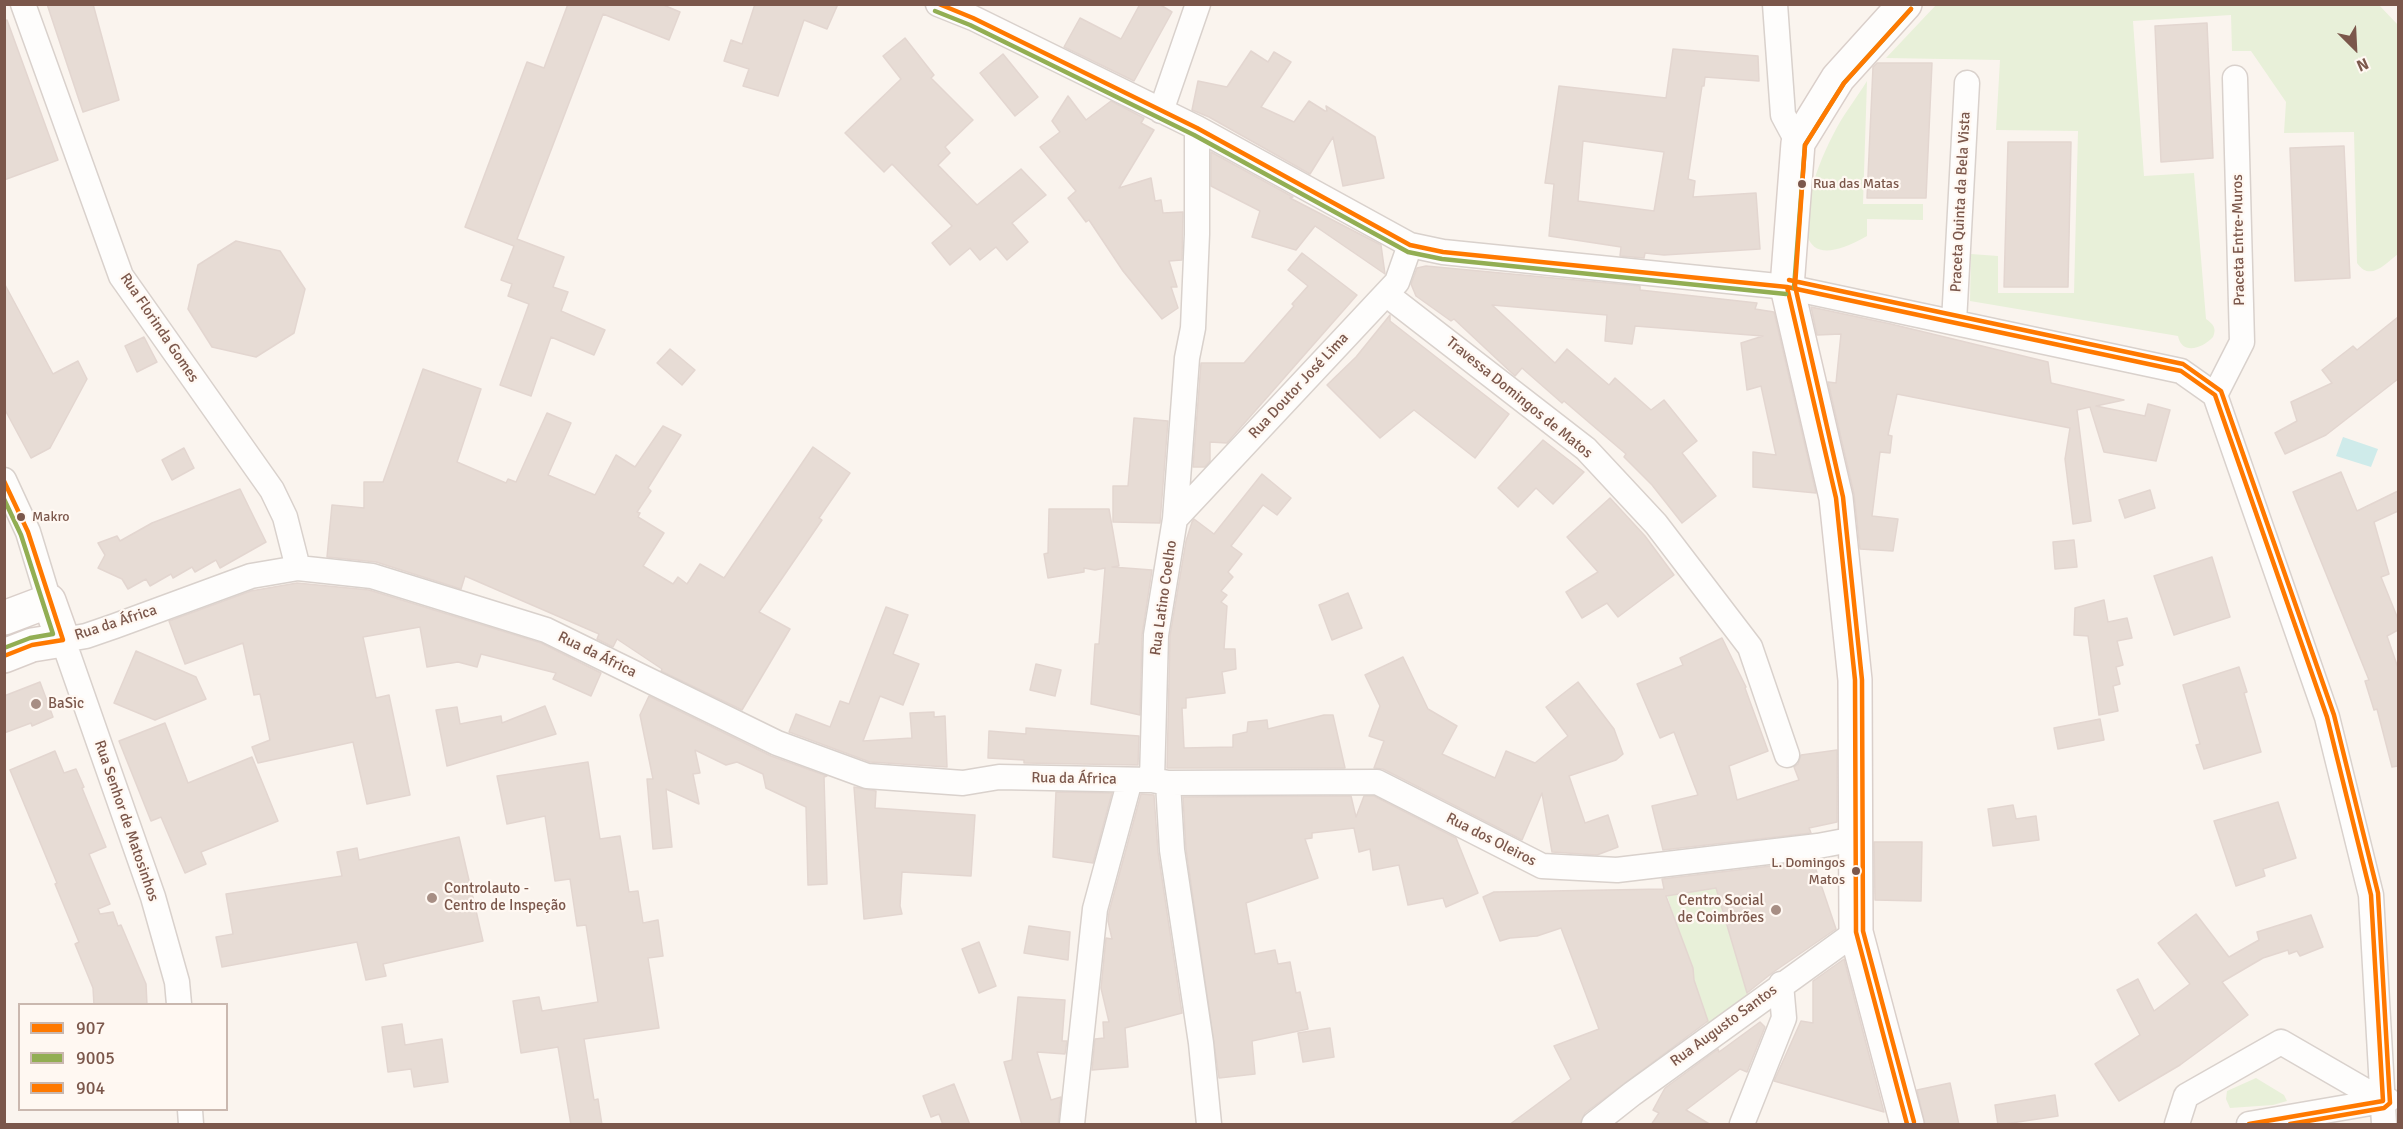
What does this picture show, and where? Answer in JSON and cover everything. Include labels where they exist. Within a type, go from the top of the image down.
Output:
[{"type":"main road","points":[[1905,4],[1838,78],[1798,143],[1787,287],[1836,498],[1855,680],[1856,932],[1907,1125]]},
{"type":"main road","points":[[4,618],[49,601],[63,640],[32,645],[4,656]]},
{"type":"street","name":"Rua Florinda Gomes","points":[[23,4],[121,276],[272,490],[285,517],[298,568]]},
{"type":"street","points":[[938,4],[973,18],[1197,128],[1410,245],[1443,252],[1787,287],[2181,371],[2215,395],[2327,717],[2371,895],[2391,1100],[2385,1125]]},
{"type":"street","points":[[1161,111],[1198,4]]},
{"type":"street","points":[[1775,4],[1783,115],[1798,143]]},
{"type":"street","name":"Praceta Entre-Muros","points":[[2215,395],[2242,342],[2235,78]]},
{"type":"street","name":"Praceta Quinta da Bela Vista","points":[[1954,322],[1967,83]]},
{"type":"street","name":"Rua Latino Coelho","points":[[1197,128],[1197,234],[1193,328],[1187,358],[1175,519],[1156,636],[1150,781],[1172,850],[1202,1043],[1209,1125]]},
{"type":"street","name":"Rua Doutor José Lima","points":[[1175,519],[1397,282],[1410,245]]},
{"type":"street","name":"Travessa Domingos de Matos","points":[[1386,294],[1586,449],[1656,524],[1750,647],[1787,755]]},
{"type":"street","points":[[4,480],[28,532],[49,601]]},
{"type":"street","name":"Rua da África","points":[[63,640],[86,636],[251,576],[298,568],[372,576],[546,630],[777,743],[867,776],[963,783],[999,777],[1150,781]]},
{"type":"street","name":"Rua Senhor de Matosinhos","points":[[63,640],[153,897],[177,981],[179,1003]]},
{"type":"street","points":[[1072,1125],[1095,909],[1150,781]]},
{"type":"street","name":"Rua dos Oleiros","points":[[1150,781],[1377,782],[1542,866],[1617,870],[1818,846],[1855,838]]},
{"type":"street","name":"Rua Augusto Santos","points":[[1594,1125],[1632,1094],[1781,984],[1856,932]]},
{"type":"street","points":[[1742,1125],[1784,1018],[1781,984]]},
{"type":"street","points":[[2177,1125],[2186,1096],[2280,1042],[2391,1100]]},
{"type":"street","points":[[2249,1125],[2391,1100]]},
{"type":"green space","points":[[1936,5],[2379,5],[2398,25],[2398,254],[2383,266],[2372,271],[2367,271],[2357,263],[2354,132],[2284,133],[2286,102],[2251,51],[2232,51],[2231,15],[2133,21],[2144,176],[2194,173],[2206,319],[2214,326],[2213,337],[2199,347],[2188,348],[2180,342],[2178,336],[1970,301],[1971,254],[1998,256],[1998,293],[2074,293],[2078,131],[1996,130],[2000,60],[1886,58]]},
{"type":"green space","points":[[1867,81],[1863,204],[1923,204],[1923,220],[1867,219],[1867,236],[1838,249],[1819,249],[1809,239],[1806,222],[1815,177],[1837,128]]},
{"type":"green space","points":[[1716,888],[1748,994],[1707,1024],[1667,895]]},
{"type":"green space","points":[[2256,1078],[2284,1095],[2287,1101],[2273,1105],[2230,1108],[2226,1099],[2227,1091]]},
{"type":"water","points":[[2343,437],[2378,449],[2371,467],[2336,456]]},
{"type":"building","points":[[47,4],[93,4],[119,100],[83,112]]},
{"type":"building","points":[[568,4],[661,4],[680,12],[669,40],[603,14],[517,239],[564,257],[553,287],[568,292],[561,311],[605,330],[594,355],[551,337],[531,396],[500,385],[529,304],[508,296],[512,284],[501,280],[514,246],[465,227],[527,62],[544,68]]},
{"type":"building","points":[[755,4],[838,4],[827,29],[804,20],[778,96],[743,86],[749,69],[724,61],[731,40],[742,44]]},
{"type":"building","points":[[1140,4],[1159,4],[1172,12],[1134,81],[1064,47],[1080,18],[1121,39]]},
{"type":"building","points":[[7,20],[58,160],[4,180],[4,21]]},
{"type":"building","points":[[2207,23],[2213,158],[2161,162],[2155,26]]},
{"type":"building","points":[[905,38],[934,75],[931,78],[973,120],[945,147],[950,153],[938,165],[977,205],[1021,169],[1046,195],[1012,223],[1028,242],[1007,260],[996,247],[980,260],[970,248],[950,265],[932,243],[952,226],[892,164],[884,172],[845,133],[901,79],[883,56]]},
{"type":"building","points":[[1673,49],[1758,56],[1759,81],[1705,77],[1688,179],[1695,181],[1693,197],[1756,193],[1760,249],[1664,255],[1645,253],[1644,258],[1620,256],[1621,247],[1549,236],[1554,184],[1545,183],[1559,86],[1666,98]],"holes":[[[1583,141],[1664,152],[1654,211],[1578,201]]]},
{"type":"building","points":[[1251,51],[1268,62],[1274,52],[1291,62],[1261,107],[1294,122],[1309,101],[1327,111],[1326,106],[1375,137],[1384,178],[1343,186],[1333,137],[1310,174],[1209,117],[1192,110],[1198,81],[1227,87]]},
{"type":"building","points":[[1003,54],[1038,97],[1015,116],[980,73]]},
{"type":"building","points":[[1877,63],[1932,63],[1926,198],[1867,198],[1873,67]]},
{"type":"building","points":[[1068,96],[1086,120],[1111,101],[1144,118],[1141,123],[1154,130],[1119,188],[1151,178],[1155,201],[1161,200],[1163,213],[1183,212],[1182,260],[1169,261],[1177,287],[1171,287],[1178,308],[1162,319],[1123,271],[1089,220],[1086,222],[1068,198],[1076,191],[1040,147],[1060,132],[1052,121]]},
{"type":"building","points":[[2008,142],[2071,142],[2068,287],[2004,287]]},
{"type":"building","points":[[2344,146],[2350,278],[2295,281],[2290,148]]},
{"type":"building","points":[[1211,152],[1293,197],[1290,198],[1381,245],[1385,274],[1315,226],[1296,250],[1252,237],[1260,211],[1211,186]]},
{"type":"building","points":[[236,241],[280,251],[305,289],[294,333],[256,357],[212,347],[188,309],[198,265]]},
{"type":"building","points":[[1302,253],[1357,295],[1227,443],[1210,442],[1210,461],[1205,467],[1193,467],[1201,363],[1244,363],[1294,306],[1292,304],[1308,286],[1288,270]]},
{"type":"building","points":[[1426,266],[1640,286],[1640,290],[1757,303],[1755,309],[1774,312],[1816,493],[1753,487],[1753,452],[1776,455],[1761,386],[1747,390],[1741,343],[1763,336],[1635,326],[1632,344],[1605,341],[1607,315],[1492,305],[1555,363],[1567,349],[1609,385],[1615,378],[1651,410],[1664,400],[1697,441],[1682,453],[1716,496],[1682,523],[1652,485],[1624,457],[1626,454],[1564,401],[1562,403],[1522,368],[1515,376],[1454,319],[1451,321],[1416,296],[1411,284],[1417,268]]},
{"type":"building","points":[[4,283],[53,374],[78,361],[87,379],[50,448],[31,458],[4,408]]},
{"type":"building","points":[[1811,307],[2048,362],[2051,383],[2124,400],[2096,406],[2145,416],[2148,404],[2170,410],[2156,461],[2104,452],[2090,407],[2077,410],[2091,521],[2073,524],[2065,459],[2070,428],[1897,394],[1888,435],[1892,436],[1890,453],[1880,452],[1872,516],[1898,519],[1893,551],[1860,549],[1854,494],[1828,382],[1836,383],[1841,334],[1817,335]]},
{"type":"building","points":[[1390,315],[1390,321],[1509,414],[1475,458],[1414,410],[1380,438],[1327,385],[1356,357]]},
{"type":"building","points":[[2398,317],[2398,379],[2326,435],[2285,454],[2275,433],[2297,421],[2291,402],[2332,383],[2322,370],[2353,346],[2357,350]]},
{"type":"building","points":[[144,337],[157,362],[137,372],[125,346]]},
{"type":"building","points":[[670,349],[695,370],[682,385],[657,363]]},
{"type":"building","points":[[423,369],[481,389],[457,462],[506,483],[508,479],[516,482],[547,413],[571,423],[548,475],[595,495],[616,455],[635,467],[663,426],[681,435],[648,488],[651,491],[637,512],[640,513],[638,517],[664,533],[643,566],[673,584],[678,577],[687,584],[700,564],[724,578],[813,447],[850,473],[819,518],[822,520],[759,612],[790,629],[742,710],[661,671],[662,669],[617,639],[613,647],[597,639],[599,634],[465,576],[461,589],[376,562],[327,557],[332,505],[364,508],[364,482],[383,482]]},
{"type":"building","points":[[1134,418],[1168,421],[1160,523],[1113,522],[1113,486],[1128,486]]},
{"type":"building","points":[[1543,440],[1584,472],[1553,504],[1536,488],[1518,507],[1498,488]]},
{"type":"building","points":[[184,448],[194,468],[172,480],[162,460]]},
{"type":"building","points":[[2341,472],[2357,511],[2398,491],[2398,511],[2374,522],[2389,574],[2381,577],[2398,619],[2398,630],[2387,636],[2398,668],[2398,766],[2392,767],[2377,709],[2374,710],[2365,681],[2369,680],[2293,492]]},
{"type":"building","points":[[1262,474],[1291,498],[1277,515],[1263,505],[1231,546],[1242,554],[1228,572],[1233,577],[1221,591],[1227,595],[1221,602],[1227,606],[1224,649],[1235,649],[1236,669],[1222,672],[1225,693],[1186,698],[1186,708],[1182,708],[1184,748],[1233,747],[1233,735],[1247,732],[1248,722],[1267,720],[1268,729],[1324,715],[1333,715],[1345,768],[1167,768],[1170,636],[1186,541],[1192,522],[1194,519],[1214,534]]},
{"type":"building","points":[[240,489],[266,542],[220,568],[216,560],[195,572],[192,567],[173,578],[171,574],[150,586],[146,579],[128,589],[122,579],[98,568],[105,555],[98,543],[117,536],[120,541],[152,523]]},
{"type":"building","points":[[2150,490],[2155,508],[2125,518],[2119,500]]},
{"type":"building","points":[[1610,498],[1645,536],[1674,575],[1618,617],[1607,603],[1582,618],[1566,592],[1598,572],[1567,537]]},
{"type":"building","points":[[1049,509],[1109,509],[1119,566],[1112,567],[1152,570],[1142,635],[1140,715],[1091,704],[1095,644],[1099,644],[1105,568],[1095,570],[1084,568],[1084,572],[1048,578],[1044,554],[1048,553]]},
{"type":"building","points":[[2074,540],[2077,567],[2055,569],[2053,542]]},
{"type":"building","points":[[2212,557],[2230,617],[2174,635],[2154,576]]},
{"type":"building","points":[[297,583],[369,590],[541,643],[601,673],[591,696],[553,679],[556,673],[481,654],[477,667],[458,662],[427,667],[420,627],[363,637],[376,698],[389,695],[410,795],[367,804],[353,742],[258,763],[252,747],[270,740],[260,694],[254,695],[243,643],[185,664],[169,621],[251,591]]},
{"type":"building","points":[[1348,593],[1362,628],[1332,640],[1319,605]]},
{"type":"building","points":[[2104,600],[2108,622],[2127,618],[2132,638],[2117,641],[2123,665],[2116,667],[2120,684],[2113,686],[2118,711],[2099,715],[2088,636],[2074,635],[2075,608]]},
{"type":"building","points":[[886,607],[908,615],[893,654],[919,664],[903,705],[880,696],[863,741],[912,738],[910,713],[934,712],[934,717],[945,716],[947,767],[870,762],[789,732],[796,714],[830,727],[840,701],[849,704]]},
{"type":"building","points":[[1722,638],[1746,687],[1768,751],[1729,766],[1737,800],[1799,780],[1794,767],[1798,764],[1801,755],[1837,750],[1837,822],[1809,828],[1811,833],[1663,850],[1652,806],[1698,795],[1674,732],[1660,738],[1637,684],[1683,665],[1680,658]]},
{"type":"building","points":[[136,651],[196,677],[206,699],[155,720],[114,703]]},
{"type":"building","points":[[1403,657],[1428,709],[1457,726],[1442,754],[1495,778],[1506,751],[1535,763],[1568,736],[1546,707],[1578,682],[1614,729],[1623,754],[1616,760],[1569,776],[1585,823],[1608,815],[1618,847],[1597,855],[1552,852],[1542,793],[1522,840],[1383,769],[1374,768],[1384,741],[1369,736],[1380,706],[1365,675]]},
{"type":"building","points":[[1036,664],[1061,670],[1055,696],[1030,690]]},
{"type":"building","points":[[2239,667],[2261,752],[2204,769],[2196,745],[2200,744],[2183,685]]},
{"type":"building","points":[[40,682],[53,717],[32,726],[31,723],[4,733],[4,696]]},
{"type":"building","points":[[649,696],[771,756],[827,776],[824,777],[827,884],[808,885],[806,807],[766,788],[763,774],[737,762],[726,765],[695,750],[700,773],[693,774],[699,804],[666,789],[672,847],[653,849],[647,779],[653,779],[640,715]]},
{"type":"building","points":[[545,706],[556,734],[447,766],[436,710],[457,707],[460,724],[501,716],[502,723]]},
{"type":"building","points":[[2100,719],[2104,740],[2058,749],[2054,728]]},
{"type":"building","points":[[165,723],[188,783],[252,757],[278,821],[201,852],[206,864],[185,873],[161,817],[151,821],[119,741]]},
{"type":"building","points":[[1026,728],[1139,736],[1138,765],[1024,763],[1024,760],[988,758],[989,731],[1026,734]]},
{"type":"building","points":[[55,751],[64,773],[76,769],[106,847],[89,854],[110,904],[98,909],[100,914],[113,912],[118,926],[121,925],[146,984],[147,1003],[94,1003],[93,988],[75,944],[79,942],[10,770]]},
{"type":"building","points":[[588,762],[600,839],[620,836],[629,892],[638,891],[643,923],[658,920],[663,956],[648,958],[659,1028],[584,1039],[594,1100],[598,1099],[602,1125],[571,1125],[558,1047],[521,1053],[513,1001],[539,997],[542,1011],[598,1002],[586,925],[577,926],[570,879],[555,881],[545,816],[507,824],[497,776]]},
{"type":"building","points":[[854,787],[876,791],[875,808],[975,815],[971,876],[902,872],[900,906],[902,914],[864,919]]},
{"type":"building","points":[[1056,792],[1112,793],[1093,863],[1053,857]]},
{"type":"building","points":[[1141,794],[1154,795],[1158,852],[1182,1013],[1125,1028],[1128,1067],[1092,1070],[1095,1039],[1104,1038],[1103,1022],[1109,1022],[1101,988],[1106,938],[1112,939],[1108,921],[1109,912]]},
{"type":"building","points":[[1351,796],[1356,817],[1364,796],[1374,796],[1456,838],[1478,893],[1446,907],[1443,898],[1408,905],[1399,865],[1373,870],[1370,849],[1359,852],[1354,828],[1312,833],[1312,838],[1305,839],[1318,878],[1246,903],[1255,954],[1275,950],[1278,964],[1290,962],[1296,993],[1300,992],[1308,1029],[1252,1041],[1255,1074],[1219,1078],[1186,849],[1183,797]]},
{"type":"building","points":[[2278,802],[2296,858],[2263,869],[2265,876],[2236,886],[2214,821]]},
{"type":"building","points":[[2013,805],[2016,819],[2036,816],[2039,840],[1993,846],[1988,809]]},
{"type":"building","points":[[459,837],[483,941],[383,964],[386,976],[366,980],[357,942],[222,967],[216,937],[233,934],[226,894],[342,876],[337,852],[357,848],[359,860]]},
{"type":"building","points":[[1874,842],[1922,842],[1921,901],[1875,900]]},
{"type":"building","points":[[1813,861],[1836,929],[1747,993],[1716,888],[1666,896],[1693,968],[1694,980],[1708,1021],[1585,1113],[1580,1125],[1509,1125],[1571,1079],[1554,1046],[1599,1029],[1561,928],[1537,936],[1500,941],[1483,897],[1494,892],[1664,889],[1662,879]]},
{"type":"building","points":[[2196,914],[2229,957],[2259,940],[2257,932],[2311,915],[2323,947],[2300,956],[2297,951],[2289,954],[2288,950],[2263,958],[2222,982],[2248,1015],[2180,1065],[2119,1101],[2095,1064],[2140,1035],[2117,990],[2138,979],[2154,1011],[2190,984],[2158,943]]},
{"type":"building","points":[[1029,926],[1070,932],[1068,960],[1024,953]]},
{"type":"building","points":[[979,942],[996,986],[979,993],[962,949]]},
{"type":"building","points":[[1844,959],[1884,1112],[1774,1081],[1801,1021],[1813,1023],[1813,981]]},
{"type":"building","points":[[1018,997],[1065,1000],[1062,1041],[1067,1041],[1065,1054],[1037,1052],[1051,1100],[1061,1097],[1058,1125],[1022,1125],[1004,1062],[1012,1060]]},
{"type":"building","points":[[1760,1022],[1765,1027],[1747,1072],[1740,1069],[1686,1110],[1711,1125],[1651,1125],[1659,1113],[1653,1110],[1665,1088]]},
{"type":"building","points":[[402,1024],[405,1045],[442,1039],[448,1082],[414,1087],[411,1069],[388,1072],[382,1027]]},
{"type":"building","points":[[1330,1028],[1334,1057],[1303,1062],[1298,1033]]},
{"type":"building","points":[[1950,1083],[1959,1125],[1925,1125],[1917,1090]]},
{"type":"building","points":[[954,1084],[970,1125],[943,1125],[939,1114],[931,1117],[923,1096]]},
{"type":"building","points":[[2055,1095],[2058,1116],[1998,1125],[1995,1105]]},
{"type":"transit line","name":"907","points":[[939,4],[973,18],[1197,128],[1410,245],[1443,252],[1787,287],[2181,371],[2215,395],[2327,717],[2371,895],[2383,1101],[2249,1124]]},
{"type":"transit line","name":"9005","points":[[1794,288],[1805,145],[1844,83],[1911,9]]},
{"type":"transit line","name":"904","points":[[1911,9],[1844,83],[1805,145],[1795,286],[1843,497],[1862,680],[1863,931],[1914,1122]]},
{"type":"transit line","name":"9005","points":[[935,11],[970,25],[1194,135],[1408,252],[1442,259],[1786,294]]},
{"type":"transit line","name":"904","points":[[1789,280],[2183,364],[2221,391],[2334,715],[2378,893],[2390,1103],[2384,1108],[2290,1124]]},
{"type":"transit line","name":"907","points":[[1787,287],[1836,498],[1855,680],[1856,932],[1907,1124]]},
{"type":"transit line","name":"907","points":[[4,481],[28,532],[63,640],[32,645],[4,656]]},
{"type":"transit line","name":"9005","points":[[4,499],[21,535],[53,634],[30,638],[4,648]]},
{"type":"place","name":"Rua das Matas","points":[[1802,184]]},
{"type":"place","name":"Makro","points":[[21,517]]},
{"type":"place","name":"BaSic","points":[[36,704]]},
{"type":"place","name":"L. Domingos Matos","points":[[1856,871]]},
{"type":"place","name":"Controlauto - Centro de Inspeção","points":[[432,898]]},
{"type":"place","name":"Centro Social de Coimbrões","points":[[1776,910]]}]
